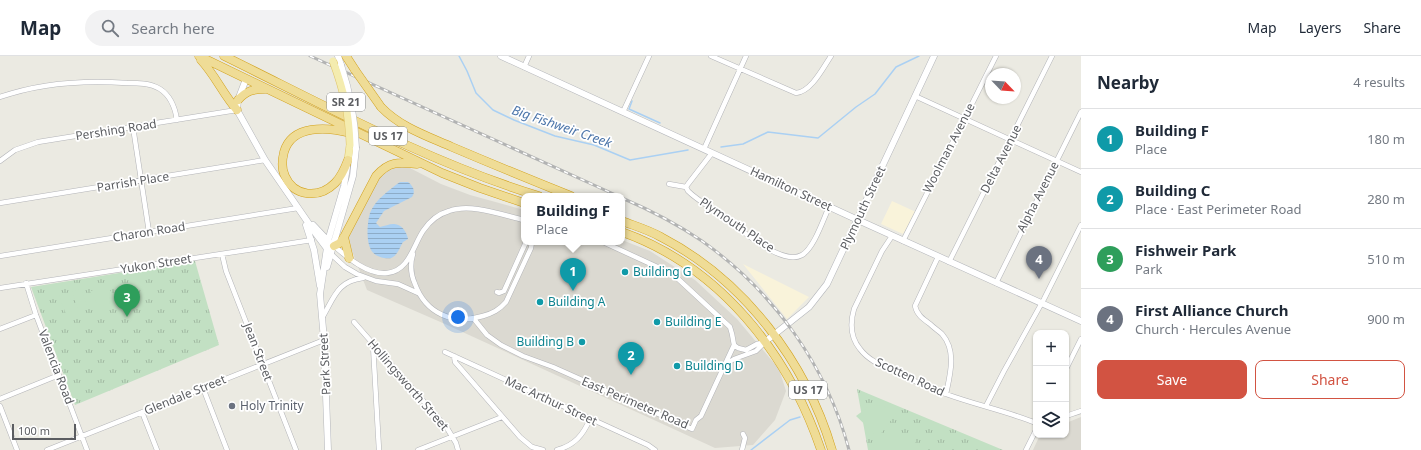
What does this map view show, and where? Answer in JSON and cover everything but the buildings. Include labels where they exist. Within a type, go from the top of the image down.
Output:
[{"type":"highway","name":"US 17","points":[[198,56],[426,165],[463,181],[521,202]]},
{"type":"highway","points":[[198,56],[210,69],[230,102],[237,110]]},
{"type":"highway","name":"US 17","points":[[224,56],[428,155],[486,178],[530,193]]},
{"type":"highway","points":[[346,56],[381,107],[409,128],[564,193]]},
{"type":"highway","points":[[241,65],[246,70],[246,79],[255,77],[270,78]]},
{"type":"highway","points":[[238,100],[250,90],[267,89]]},
{"type":"highway","points":[[348,160],[336,183],[317,194],[306,194],[296,189],[285,176],[282,166],[285,148],[292,138],[301,132],[313,130],[337,130],[368,138]]},
{"type":"highway","points":[[330,247],[340,243],[376,176],[383,168],[391,164],[399,163],[426,165]]},
{"type":"highway","points":[[625,219],[650,232]]},
{"type":"highway","name":"US 17","points":[[625,222],[650,232],[688,252],[717,274],[749,304],[774,335],[796,368],[811,396],[832,450]]},
{"type":"highway","name":"US 17","points":[[625,233],[660,248],[680,260],[703,277],[734,304],[766,341],[784,368],[796,389],[821,450]]},
{"type":"highway","points":[[344,237],[349,258]]},
{"type":"main road","name":"SR 21","points":[[334,58],[347,108],[353,146],[348,160]]},
{"type":"street","name":"Hamilton Street","points":[[501,56],[892,236],[1081,321]]},
{"type":"street","points":[[524,66],[529,56]]},
{"type":"street","points":[[623,112],[649,56]]},
{"type":"street","points":[[711,56],[790,91],[800,93],[809,87],[830,56]]},
{"type":"street","points":[[704,149],[746,56]]},
{"type":"street","name":"Plymouth Street","points":[[766,341],[809,307],[821,293],[835,270],[934,56]]},
{"type":"street","name":"Woolman Avenue","points":[[903,241],[996,56]]},
{"type":"street","name":"Delta Avenue","points":[[949,262],[1052,56]]},
{"type":"street","name":"SR 21","points":[[330,247],[353,176],[355,126],[352,102],[341,65],[334,58]]},
{"type":"street","points":[[246,79],[238,100],[237,110],[265,160],[303,216],[345,267],[365,278]]},
{"type":"street","points":[[0,97],[19,91],[73,83],[100,82],[146,84],[155,86],[167,95],[174,105],[178,120]]},
{"type":"street","points":[[915,96],[1081,172]]},
{"type":"street","name":"Pershing Road","points":[[0,161],[15,150],[38,142],[237,110]]},
{"type":"street","name":"Alpha Avenue","points":[[996,283],[1081,112]]},
{"type":"street","points":[[132,127],[149,232]]},
{"type":"street","points":[[669,184],[686,188],[712,153]]},
{"type":"street","name":"Parrish Place","points":[[0,203],[265,160]]},
{"type":"street","name":"SR 21","points":[[330,247],[344,186],[348,160]]},
{"type":"street","name":"Plymouth Place","points":[[686,188],[691,195],[720,214],[752,239],[791,258],[801,256],[809,249],[829,207]]},
{"type":"street","name":"Charon Road","points":[[0,256],[298,208]]},
{"type":"street","points":[[330,247],[361,266],[378,273],[398,271],[415,247],[423,230],[429,223],[441,214],[455,209],[477,209],[521,219]]},
{"type":"street","points":[[303,216],[312,240],[318,270],[320,294]]},
{"type":"street","points":[[986,406],[1042,303],[1081,225]]},
{"type":"street","name":"Scotten Road","points":[[892,236],[882,251],[854,309],[851,324],[854,339],[864,354],[874,361],[931,389],[1033,422]]},
{"type":"street","name":"Yukon Street","points":[[0,288],[312,240]]},
{"type":"street","points":[[496,292],[499,293],[504,291],[525,245]]},
{"type":"street","points":[[415,247],[411,263],[413,280],[418,293],[430,307],[442,315],[454,318],[474,318],[494,312],[501,308],[506,302],[532,245]]},
{"type":"street","points":[[610,245],[676,277],[730,327],[734,345],[738,348],[746,350],[766,341]]},
{"type":"street","name":"Park Street","points":[[328,450],[324,340],[320,294],[330,247]]},
{"type":"street","name":"Jean Street","points":[[222,254],[226,270],[296,450]]},
{"type":"street","points":[[938,257],[915,306],[919,316],[942,334],[946,339],[951,351],[952,366],[946,394]]},
{"type":"street","points":[[322,318],[341,286],[352,279],[365,278],[398,284],[418,293]]},
{"type":"street","name":"Valencia Road","points":[[26,283],[36,315],[87,450]]},
{"type":"street","points":[[0,329],[36,315]]},
{"type":"street","name":"East Perimeter Road","points":[[474,318],[490,338],[501,345],[523,356],[533,358],[692,429],[696,420],[701,416],[734,345]]},
{"type":"street","name":"Hollingsworth Street","points":[[354,322],[447,428],[458,450]]},
{"type":"street","points":[[1068,366],[1081,339]]},
{"type":"street","name":"Glendale Street","points":[[47,450],[324,340]]},
{"type":"street","points":[[725,365],[734,359],[756,351],[766,341]]},
{"type":"street","points":[[373,345],[379,450]]},
{"type":"street","name":"Mac Arthur Street","points":[[445,352],[656,450]]},
{"type":"street","points":[[454,356],[455,362],[502,417],[532,447],[543,450]]},
{"type":"street","points":[[0,399],[59,375]]},
{"type":"street","points":[[203,388],[227,450]]},
{"type":"street","points":[[0,406],[17,450]]},
{"type":"street","points":[[1069,415],[1081,411]]},
{"type":"street","points":[[142,412],[157,450]]},
{"type":"street","points":[[418,450],[502,417]]},
{"type":"street","points":[[557,450],[564,448],[578,439],[583,433],[590,419]]},
{"type":"street","points":[[742,450],[745,438],[743,434]]},
{"type":"street","points":[[1026,450],[1033,436]]},
{"type":"shaded area","points":[[397,167],[408,167],[441,184],[470,195],[521,209],[521,245],[625,245],[625,241],[650,251],[695,280],[737,319],[779,369],[786,391],[775,420],[753,445],[715,448],[445,324],[367,290],[347,238],[377,180],[384,173]]},
{"type":"shaded area","points":[[892,201],[916,212],[903,234],[881,224]]},
{"type":"shaded area","points":[[743,264],[809,297],[787,319]]},
{"type":"shaded area","points":[[1081,417],[1081,450],[1033,450],[1039,438],[1069,438],[1069,422]]},
{"type":"green space","points":[[195,261],[219,345],[75,405],[31,287]]},
{"type":"green space","points":[[108,288],[113,294],[111,302],[105,306],[97,304],[90,291]]},
{"type":"green space","points":[[81,289],[87,307],[78,310],[72,292]]},
{"type":"green space","points":[[68,293],[75,310],[66,314],[59,296]]},
{"type":"green space","points":[[857,389],[1003,450],[868,450]]},
{"type":"green space","points":[[876,405],[889,408],[897,412],[878,437],[856,416],[868,407]]},
{"type":"green space","points":[[873,439],[915,439],[915,450],[874,450]]},
{"type":"water","points":[[400,182],[408,182],[411,185],[414,191],[412,197],[384,211],[376,223],[380,227],[391,224],[401,226],[408,239],[403,242],[395,256],[391,258],[384,258],[375,254],[369,246],[369,217],[375,204]]},
{"type":"waterway","name":"Big Fishweir Creek","points":[[459,56],[476,93],[493,110],[514,120],[555,136],[594,145],[630,160],[688,150]]},
{"type":"waterway","points":[[721,147],[743,144],[768,132],[818,138],[856,107],[875,94],[896,67],[919,56]]},
{"type":"waterway","points":[[632,101],[629,109],[660,123]]},
{"type":"waterway","points":[[751,450],[790,420],[800,417]]},
{"type":"railway","points":[[310,56],[611,193]]},
{"type":"railway","points":[[625,199],[643,207],[702,241],[728,261],[752,283],[774,307],[812,360],[827,389],[849,450]]},
{"type":"place","name":"Building G","points":[[625,272]]},
{"type":"place","name":"First Alliance Church","points":[[1039,279]]},
{"type":"place","name":"Building F","points":[[573,291]]},
{"type":"place","name":"Building A","points":[[540,302]]},
{"type":"place","name":"Fishweir Park","points":[[127,317]]},
{"type":"place","name":"Building E","points":[[657,322]]},
{"type":"place","name":"Building B","points":[[582,342]]},
{"type":"place","name":"Building D","points":[[677,366]]},
{"type":"place","name":"Building C","points":[[631,375]]},
{"type":"place","name":"Holy Trinity","points":[[232,406]]}]
